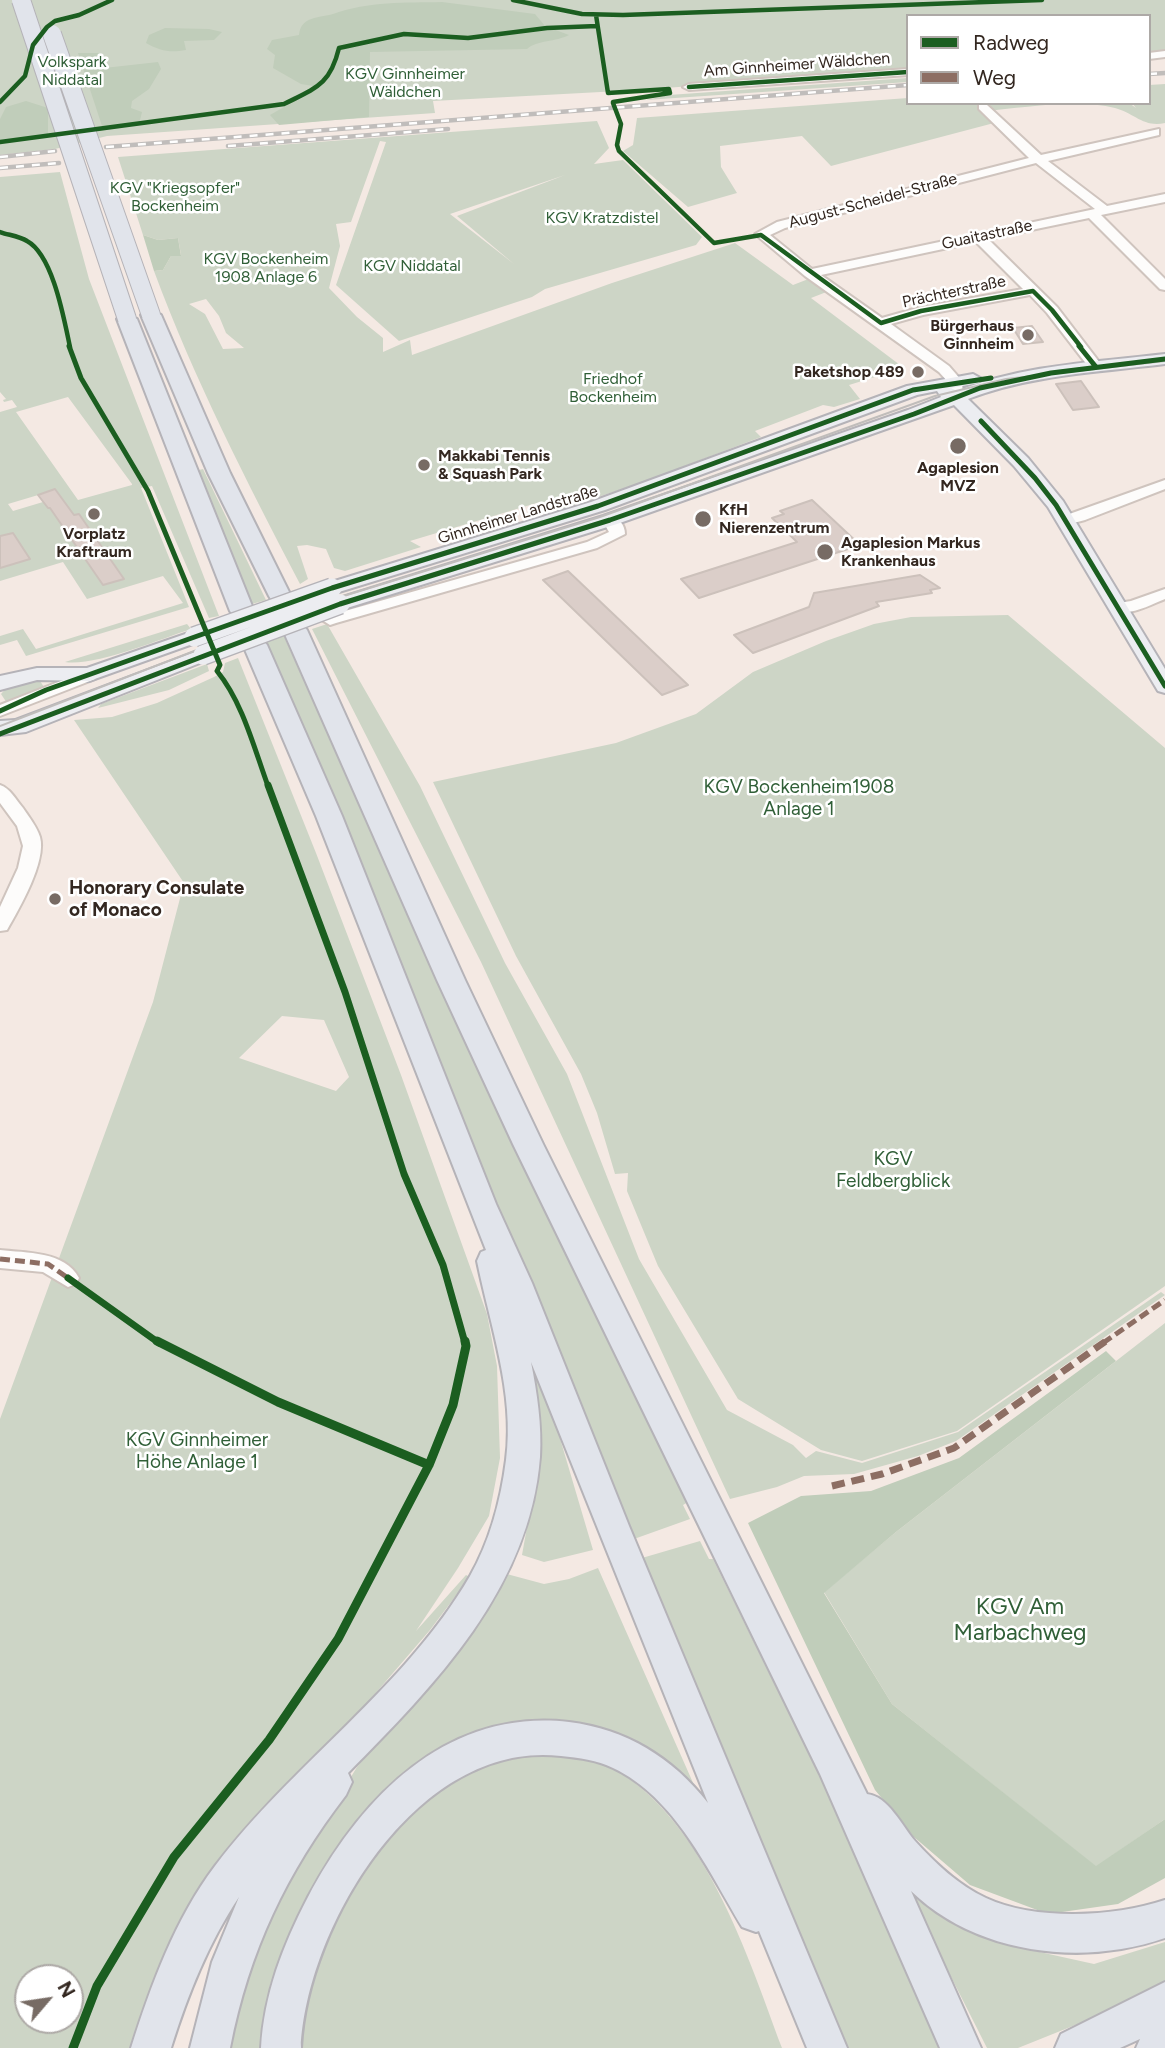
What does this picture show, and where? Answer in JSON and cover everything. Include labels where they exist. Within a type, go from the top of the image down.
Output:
[{"type":"highway","points":[[21,0],[127,319],[242,611]]},
{"type":"highway","points":[[45,13],[151,315],[219,473],[280,596]]},
{"type":"highway","points":[[295,630],[451,980],[528,1144],[833,1761],[961,2048]]},
{"type":"highway","points":[[255,645],[334,829],[481,1204],[516,1283],[633,1578],[827,2048]]},
{"type":"highway","points":[[210,2048],[218,2005],[242,1930],[255,1904],[330,1786],[444,1644],[482,1586],[505,1537],[520,1479],[523,1407],[518,1367],[481,1204]]},
{"type":"highway","points":[[151,2048],[165,2002],[192,1938],[228,1879],[270,1828],[386,1713]]},
{"type":"highway","points":[[281,2048],[286,1998],[309,1934],[351,1857],[399,1800],[444,1765],[478,1749],[520,1736],[558,1736],[609,1747],[640,1763],[664,1782],[694,1814],[795,1972]]},
{"type":"highway","points":[[833,1761],[898,1852],[935,1886],[972,1912],[1032,1930],[1083,1934],[1151,1925],[1165,1919]]},
{"type":"highway","points":[[1075,2048],[1123,2026],[1165,2002]]},
{"type":"highway","points":[[1156,2048],[1165,2043]]},
{"type":"main road","name":"Ginnheimer Landstraße","points":[[334,604],[913,390],[956,389],[1051,373],[1165,359]]},
{"type":"main road","name":"Ginnheimer Landstraße","points":[[0,682],[37,674],[89,675],[199,646],[610,520],[914,414],[956,389]]},
{"type":"main road","points":[[956,389],[981,421],[1035,478],[1066,520],[1165,686]]},
{"type":"main road","points":[[914,414],[944,410],[981,421]]},
{"type":"main road","points":[[762,444],[763,454],[780,461]]},
{"type":"main road","name":"Ginnheimer Landstraße","points":[[6,730],[199,646]]},
{"type":"street","name":"Am Ginnheimer Wäldchen","points":[[689,87],[906,72]]},
{"type":"street","points":[[983,107],[1024,148],[1098,211],[1165,286]]},
{"type":"street","points":[[1041,160],[1141,139],[1155,132]]},
{"type":"street","name":"August-Scheidel-Straße","points":[[956,389],[938,365],[810,273],[764,238],[762,232],[988,171],[1041,160]]},
{"type":"street","name":"Guaitastraße","points":[[810,273],[1165,198]]},
{"type":"street","points":[[979,237],[1052,310],[1096,367]]},
{"type":"street","points":[[1149,271],[1165,269]]},
{"type":"street","name":"Prächterstraße","points":[[881,323],[921,311],[1033,291]]},
{"type":"street","points":[[1066,520],[1165,484]]},
{"type":"street","name":"Ginnheimer Landstraße","points":[[334,604],[462,580],[604,541],[618,531],[610,520]]},
{"type":"street","points":[[1118,607],[1133,606],[1165,593]]},
{"type":"street","name":"Ginnheimer Landstraße","points":[[0,711],[89,675]]},
{"type":"street","points":[[0,925],[33,850],[27,827],[1,794]]},
{"type":"street","points":[[0,1259],[48,1264],[68,1278]]},
{"type":"green space","name":"Volkspark Niddatal","points":[[0,0],[1165,0],[1165,52],[1151,53],[1151,14],[906,14],[906,70],[638,90],[433,101],[435,113],[107,136],[55,149],[0,155]]},
{"type":"green space","points":[[442,2],[535,14],[545,26],[569,35],[527,49],[370,52],[369,117],[279,125],[270,115],[319,87],[301,84],[273,68],[275,55],[267,49],[272,40],[299,35],[303,24],[317,17],[360,7],[387,3]]},
{"type":"green space","points":[[165,28],[222,32],[214,40],[184,41],[186,50],[180,51],[165,51],[146,43],[149,35]]},
{"type":"green space","points":[[78,53],[98,53],[105,57],[104,68],[158,62],[161,69],[149,89],[132,101],[131,108],[142,112],[139,124],[103,129]]},
{"type":"green space","points":[[906,78],[906,82],[646,100],[669,95]]},
{"type":"green space","points":[[1165,84],[1165,123],[1145,122],[1122,110],[1100,105],[1132,105],[1136,108],[1134,105],[1151,105],[1151,85]]},
{"type":"green space","points":[[906,98],[906,105],[1050,105],[984,111],[994,123],[831,166],[802,136],[720,146],[721,167],[737,193],[688,207],[623,151],[633,145],[637,118]]},
{"type":"green space","points":[[26,101],[48,108],[48,136],[0,140],[0,119],[6,107]]},
{"type":"green space","points":[[597,121],[609,148],[594,164],[623,160],[702,237],[696,245],[545,289],[532,297],[399,341],[336,285],[386,142],[380,141],[351,222],[336,224],[340,246],[329,288],[357,317],[383,338],[383,352],[410,340],[412,355],[612,283],[735,243],[793,285],[811,278],[829,291],[811,298],[904,368],[849,385],[860,399],[834,407],[823,405],[755,431],[761,437],[640,483],[553,512],[540,502],[410,541],[421,547],[345,571],[334,568],[326,549],[297,546],[308,579],[300,584],[204,391],[154,271],[163,270],[171,256],[181,255],[178,238],[158,240],[143,235],[118,157]],"holes":[[[565,175],[457,216],[514,264],[450,214]],[[206,299],[219,316],[226,333],[244,348],[223,349],[205,314],[189,304]]]},
{"type":"green space","points":[[60,172],[89,279],[219,616],[209,618],[152,486],[141,488],[189,607],[26,656],[17,640],[0,645],[0,636],[23,629],[36,649],[183,603],[163,576],[87,599],[63,562],[0,581],[0,568],[30,559],[13,533],[0,536],[0,412],[17,407],[12,400],[4,402],[6,399],[0,392],[0,177]],"holes":[[[68,397],[132,484],[132,485],[78,500],[16,412]],[[55,490],[65,503],[48,508],[43,502],[13,511],[8,504]],[[59,520],[123,579],[103,585]]]},
{"type":"green space","points":[[143,235],[158,240],[178,238],[181,256],[171,256],[163,270],[154,271]]},
{"type":"green space","points":[[203,469],[266,600],[252,604],[199,470]]},
{"type":"green space","name":"KGV Feldbergblick","points":[[1008,615],[1165,748],[1165,1286],[957,1431],[862,1461],[821,1450],[738,1399],[658,1266],[627,1191],[628,1173],[615,1174],[597,1113],[581,1074],[516,956],[433,782],[616,743],[696,714],[753,672],[874,624],[911,617]]},
{"type":"green space","points":[[187,624],[191,629],[127,651],[92,660],[65,662]]},
{"type":"green space","points":[[327,624],[420,786],[505,963],[567,1074],[639,1259],[727,1410],[793,1445],[806,1458],[816,1451],[862,1463],[958,1432],[1161,1292],[1165,1295],[956,1441],[918,1456],[854,1474],[804,1476],[777,1487],[730,1499],[481,962],[312,629]]},
{"type":"green space","points":[[283,634],[478,1071],[688,1502],[683,1505],[690,1519],[634,1539],[537,1310],[379,906],[266,641]]},
{"type":"green space","name":"KGV Ginnheimer Höhe Anlage 1","points":[[238,658],[401,1075],[487,1314],[497,1366],[500,1458],[489,1516],[416,1631],[466,1575],[470,1577],[430,1630],[337,1738],[137,2048],[0,2048],[0,1419],[153,1002],[184,883],[74,720],[112,717],[157,703],[223,672],[225,663]],"holes":[[[282,1016],[324,1020],[349,1077],[336,1091],[239,1058]]]},
{"type":"green space","points":[[207,664],[209,671],[169,690],[98,708],[101,704]]},
{"type":"green space","points":[[38,678],[44,687],[7,703],[1,694],[12,682]]},
{"type":"green space","name":"KGV Am Marbachweg","points":[[1165,1323],[1165,1819],[1096,1867],[892,1704],[824,1592],[896,1532]]},
{"type":"green space","points":[[1106,1351],[1116,1361],[896,1532],[824,1593],[892,1704],[1096,1866],[1165,1819],[1165,1878],[1118,1904],[1048,1914],[970,1885],[914,1837],[875,1790],[748,1523],[801,1496],[871,1491],[959,1458]]},
{"type":"green space","points":[[538,1364],[593,1550],[544,1562],[522,1555],[540,1454],[538,1404],[531,1365]]},
{"type":"green space","points":[[700,1541],[709,1559],[713,1559],[843,1823],[941,2048],[841,2048],[642,1558]]},
{"type":"green space","points":[[598,1568],[694,1785],[688,1787],[619,1740],[578,1725],[527,1723],[494,1728],[284,1949],[270,1985],[260,2048],[222,2048],[248,1947],[357,1767],[420,1691],[503,1573],[544,1584],[569,1579]]},
{"type":"green space","points":[[509,1751],[561,1752],[589,1757],[627,1777],[660,1805],[688,1840],[712,1880],[751,1966],[782,2048],[295,2048],[303,1984],[361,1869],[436,1787]]},
{"type":"green space","points":[[893,1862],[946,1914],[1008,1945],[1094,1964],[1165,1942],[1165,1984],[1150,1995],[1018,2048],[987,2048]]},
{"type":"building","name":"Bürgerhaus Ginnheim","points":[[1032,326],[1043,342],[1023,344],[1013,328]]},
{"type":"building","points":[[1081,381],[1099,407],[1073,410],[1056,384]]},
{"type":"building","points":[[55,489],[74,515],[79,514],[124,579],[103,585],[50,508],[38,495]]},
{"type":"building","points":[[812,500],[860,545],[699,598],[681,579],[797,542],[772,518],[784,514],[780,511]]},
{"type":"building","points":[[13,533],[30,559],[0,568],[0,536]]},
{"type":"building","points":[[568,571],[688,685],[662,695],[543,580]]},
{"type":"building","points":[[920,575],[940,588],[930,590],[932,593],[876,602],[879,606],[753,653],[734,635],[809,607],[814,593]]},
{"type":"tram line","points":[[0,726],[308,607],[600,517],[935,396],[1006,379],[1165,361]]},
{"type":"railway","points":[[1151,74],[1165,73]]},
{"type":"railway","points":[[106,147],[906,85]]},
{"type":"railway","points":[[228,146],[448,129]]},
{"type":"railway","points":[[0,157],[55,151]]},
{"type":"railway","points":[[0,168],[59,163]]},
{"type":"marked path","points":[[0,1259],[48,1264],[68,1278]]},
{"type":"marked path","points":[[832,1486],[882,1474],[954,1448],[1165,1300]]},
{"type":"cycle path","points":[[0,102],[25,76],[33,45],[47,27],[55,21],[79,15],[112,0]]},
{"type":"cycle path","points":[[513,0],[582,14],[623,15],[1042,0]]},
{"type":"cycle path","points":[[596,15],[608,93],[669,89],[670,93],[613,102]]},
{"type":"cycle path","points":[[0,142],[284,104],[321,86],[334,68],[339,48],[404,34],[468,38],[547,28],[597,26]]},
{"type":"cycle path","points":[[689,87],[906,72]]},
{"type":"cycle path","points":[[613,103],[621,124],[617,145],[619,151],[714,243],[761,235],[881,323],[921,311],[1033,291],[1052,310],[1096,367]]},
{"type":"cycle path","points":[[0,232],[28,241],[45,259],[64,319],[71,355],[81,378],[148,491],[220,665],[217,671],[227,683],[241,713],[345,992],[404,1174],[443,1265],[466,1346],[453,1405],[429,1465],[338,1639],[269,1740],[174,1857],[97,1986],[73,2048]]},
{"type":"cycle path","points":[[0,734],[340,604],[610,520],[914,414],[980,388],[1051,373],[1165,359]]},
{"type":"cycle path","points":[[0,711],[46,690],[332,588],[598,506],[913,390],[991,378]]},
{"type":"cycle path","points":[[981,421],[1035,478],[1056,505],[1165,686]]},
{"type":"cycle path","points":[[68,1278],[159,1343],[278,1402],[429,1465]]},
{"type":"place","name":"Bürgerhaus Ginnheim","points":[[1028,335]]},
{"type":"place","name":"Paketshop 489","points":[[918,372]]},
{"type":"place","name":"Agaplesion MVZ","points":[[958,446]]},
{"type":"place","name":"Makkabi Tennis & Squash Park","points":[[424,465]]},
{"type":"place","name":"Vorplatz Kraftraum","points":[[94,514]]},
{"type":"place","name":"KfH Nierenzentrum","points":[[703,519]]},
{"type":"place","name":"Agaplesion Markus Krankenhaus","points":[[825,552]]},
{"type":"place","name":"Honorary Consulate of Monaco","points":[[55,899]]},
{"type":"park label","name":"KGV Ginnheimer Wäldchen","points":[[405,83]]},
{"type":"park label","name":"KGV \"Kriegsopfer\" Bockenheim","points":[[175,197]]},
{"type":"park label","name":"KGV Kratzdistel","points":[[602,218]]},
{"type":"park label","name":"KGV Niddatal","points":[[412,266]]},
{"type":"park label","name":"KGV Bockenheim 1908 Anlage 6","points":[[266,268]]},
{"type":"park label","name":"Friedhof Bockenheim","points":[[613,388]]},
{"type":"park label","name":"KGV Bockenheim1908 Anlage 1","points":[[799,798]]}]
